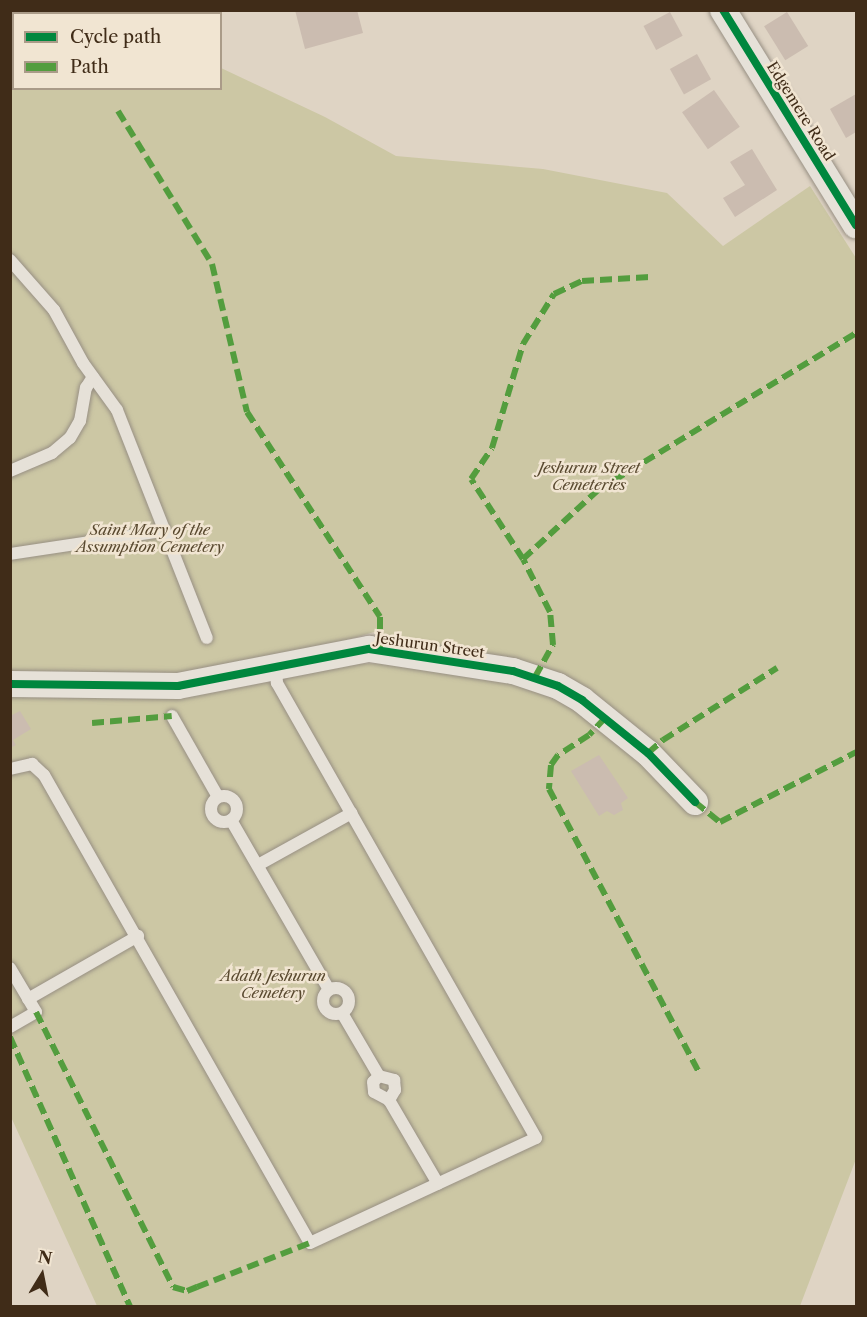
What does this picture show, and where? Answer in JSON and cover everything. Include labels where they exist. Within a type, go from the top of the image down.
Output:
[{"type":"street","name":"Edgemere Road","points":[[723,10],[856,225]]},
{"type":"street","name":"Jeshurun Street","points":[[10,684],[165,687],[369,649],[535,677],[582,699],[648,753],[695,802]]},
{"type":"lane","points":[[10,260],[54,310],[122,422],[162,531],[207,638]]},
{"type":"lane","points":[[10,471],[52,453],[70,438],[80,422],[86,388],[93,377]]},
{"type":"lane","points":[[10,554],[162,531]]},
{"type":"lane","points":[[10,769],[29,764],[44,775],[138,936],[310,1243],[536,1138],[277,683],[276,667]]},
{"type":"lane","points":[[172,716],[218,797]]},
{"type":"lane","points":[[225,795],[236,801],[237,811],[231,820],[218,820],[211,815],[210,805],[218,797],[225,795]]},
{"type":"lane","points":[[258,865],[352,813]]},
{"type":"lane","points":[[231,820],[329,990],[324,1007],[331,1012],[342,1013]]},
{"type":"lane","points":[[28,999],[138,936]]},
{"type":"lane","points":[[10,968],[36,1012],[10,1027]]},
{"type":"lane","points":[[329,990],[340,988],[346,993],[348,1004],[342,1013]]},
{"type":"lane","points":[[342,1013],[379,1076],[394,1080],[395,1090],[389,1100],[438,1184]]},
{"type":"green space","points":[[11,11],[42,12],[12,12],[12,90],[222,90],[222,68],[325,117],[396,156],[543,169],[667,193],[723,246],[810,186],[856,258],[856,1159],[800,1306],[97,1306],[11,1117],[11,696],[176,699],[343,664],[398,663],[374,632],[306,652],[177,677],[11,674]]},
{"type":"building","points":[[144,10],[198,10],[198,12],[144,12]]},
{"type":"building","points":[[295,10],[357,10],[363,33],[305,49]]},
{"type":"building","points":[[670,12],[683,36],[656,50],[644,26]]},
{"type":"building","points":[[787,12],[808,46],[785,60],[764,26]]},
{"type":"building","points":[[697,54],[711,79],[684,94],[670,69]]},
{"type":"building","points":[[714,90],[740,127],[708,149],[682,112]]},
{"type":"building","points":[[856,94],[856,132],[846,138],[830,109]]},
{"type":"building","points":[[752,149],[777,190],[735,217],[723,198],[745,185],[730,162]]},
{"type":"building","points":[[20,711],[31,729],[13,740],[16,745],[10,748],[10,716]]},
{"type":"building","points":[[599,755],[628,798],[621,803],[623,810],[614,815],[607,811],[599,816],[571,771]]},
{"type":"marked path","points":[[118,111],[212,264],[247,412],[380,617],[380,649]]},
{"type":"marked path","points":[[535,677],[553,645],[550,612],[523,559],[471,479],[492,448],[523,344],[554,294],[582,281],[650,277]]},
{"type":"marked path","points":[[523,559],[598,490],[856,333]]},
{"type":"marked path","points":[[648,753],[663,740],[777,668]]},
{"type":"marked path","points":[[92,723],[172,716]]},
{"type":"marked path","points":[[605,718],[589,735],[558,755],[551,765],[549,789],[699,1072]]},
{"type":"marked path","points":[[695,802],[720,822],[856,752]]},
{"type":"marked path","points":[[36,1012],[173,1287],[187,1291],[310,1243]]},
{"type":"marked path","points":[[10,1037],[130,1306]]},
{"type":"cycle path","points":[[723,10],[856,225]]},
{"type":"cycle path","points":[[10,684],[178,686],[369,649],[513,671],[558,686],[582,700],[648,753],[695,802]]},
{"type":"park label","name":"Jeshurun Street Cemeteries","points":[[589,476]]},
{"type":"park label","name":"Saint Mary of the Assumption Cemetery","points":[[150,538]]},
{"type":"park label","name":"Adath Jeshurun Cemetery","points":[[273,984]]}]
